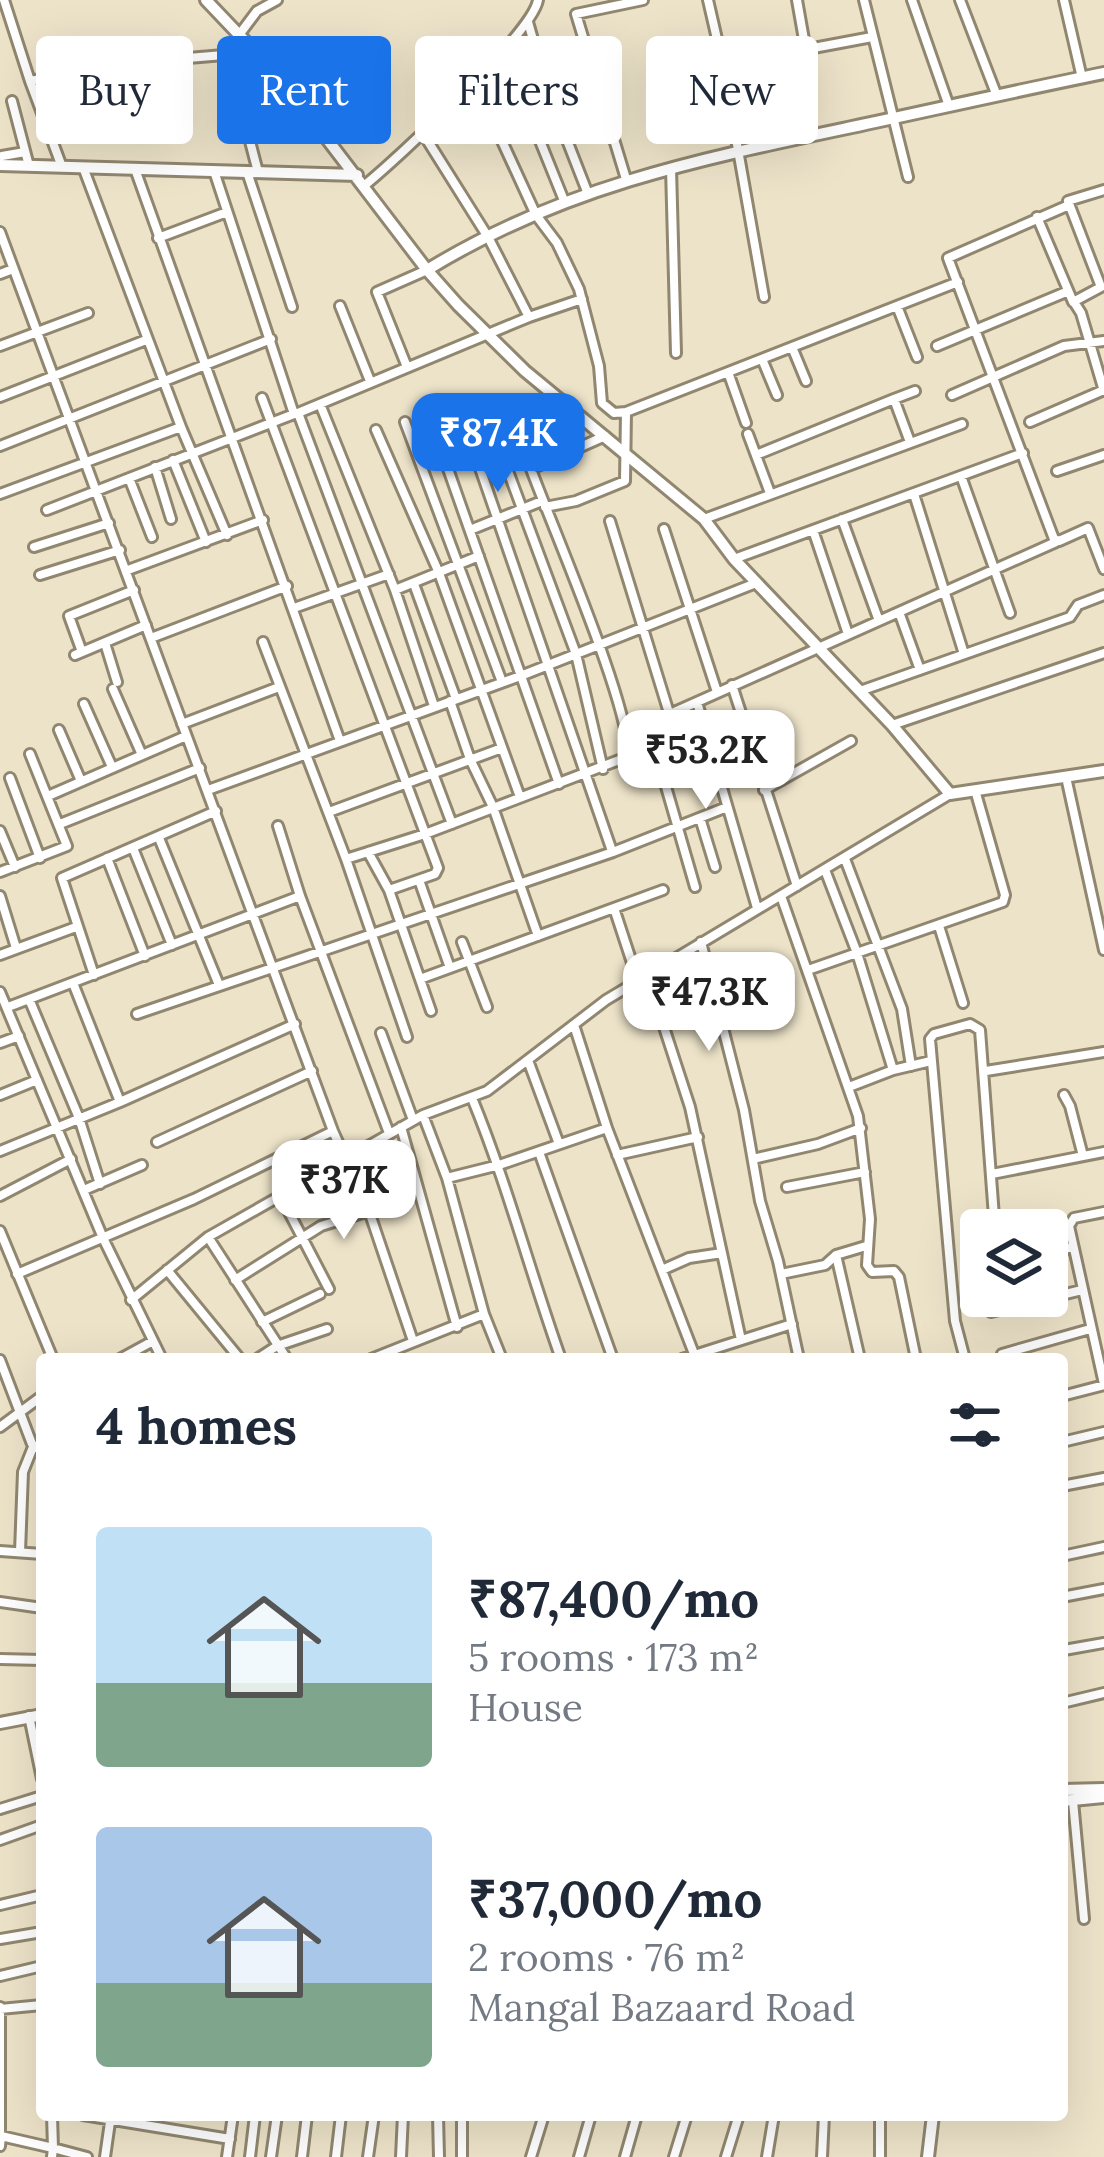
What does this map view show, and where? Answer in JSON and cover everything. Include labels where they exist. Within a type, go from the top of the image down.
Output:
[{"type":"street","points":[[4,0],[62,167]]},
{"type":"street","points":[[206,0],[282,80],[427,270],[488,337],[704,519],[734,559],[892,725],[950,794]]},
{"type":"street","points":[[239,35],[257,10],[277,0]]},
{"type":"street","points":[[514,36],[538,0]]},
{"type":"street","points":[[626,179],[576,14],[643,0]]},
{"type":"street","points":[[707,0],[716,36]]},
{"type":"street","points":[[797,0],[803,36]]},
{"type":"street","points":[[864,0],[908,177]]},
{"type":"street","points":[[912,0],[949,106]]},
{"type":"street","points":[[960,0],[997,96]]},
{"type":"street","points":[[1064,0],[1082,78]]},
{"type":"street","points":[[528,20],[547,89],[588,194]]},
{"type":"street","points":[[818,48],[872,37]]},
{"type":"street","points":[[31,81],[128,63],[228,57],[253,172],[292,307]]},
{"type":"street","points":[[407,368],[376,293],[536,215],[626,179],[738,150],[1104,73]]},
{"type":"street","points":[[12,101],[27,159]]},
{"type":"street","points":[[2,159],[62,167],[361,180],[415,141]]},
{"type":"street","points":[[430,144],[488,237],[529,317]]},
{"type":"street","points":[[503,144],[536,215],[561,249],[582,299],[602,403],[614,413],[958,282]]},
{"type":"street","points":[[541,144],[565,203]]},
{"type":"street","points":[[737,144],[764,297]]},
{"type":"street","points":[[83,167],[163,384],[227,536]]},
{"type":"street","points":[[670,167],[676,353]]},
{"type":"street","points":[[135,169],[340,741]]},
{"type":"street","points":[[214,171],[296,413],[452,824]]},
{"type":"street","points":[[1074,302],[1101,286],[1068,201],[1104,190]]},
{"type":"street","points":[[1056,542],[949,256],[1070,205]]},
{"type":"street","points":[[158,238],[226,212]]},
{"type":"street","points":[[1030,422],[1104,390],[1082,314],[1066,292],[1037,217]]},
{"type":"street","points":[[0,232],[333,1131],[369,1211],[413,1341]]},
{"type":"street","points":[[0,274],[14,269]]},
{"type":"street","points":[[938,346],[1066,292]]},
{"type":"street","points":[[47,510],[582,299]]},
{"type":"street","points":[[340,306],[370,381]]},
{"type":"street","points":[[897,306],[917,357]]},
{"type":"street","points":[[0,346],[88,313]]},
{"type":"street","points":[[0,446],[271,339]]},
{"type":"street","points":[[0,397],[146,340]]},
{"type":"street","points":[[952,395],[1064,346],[1104,341]]},
{"type":"street","points":[[792,347],[806,381]]},
{"type":"street","points":[[762,359],[776,395]]},
{"type":"street","points":[[728,372],[746,423]]},
{"type":"street","points":[[756,454],[915,391]]},
{"type":"street","points":[[262,398],[438,872],[389,890]]},
{"type":"street","points":[[894,399],[910,442]]},
{"type":"street","points":[[320,404],[434,706]]},
{"type":"street","points":[[470,530],[522,508],[576,501],[625,481],[626,412]]},
{"type":"street","points":[[405,422],[502,682]]},
{"type":"street","points":[[704,519],[962,424]]},
{"type":"street","points":[[0,494],[181,428]]},
{"type":"street","points":[[434,429],[560,784]]},
{"type":"street","points":[[376,430],[439,573],[520,798]]},
{"type":"street","points":[[748,434],[770,493]]},
{"type":"street","points":[[495,436],[576,654],[603,769]]},
{"type":"street","points":[[346,859],[585,776],[623,760],[630,751],[598,645],[531,469],[604,436]]},
{"type":"street","points":[[472,445],[613,852]]},
{"type":"street","points":[[734,559],[1023,453]]},
{"type":"street","points":[[1057,471],[1104,455]]},
{"type":"street","points":[[173,460],[206,542]]},
{"type":"street","points":[[154,467],[171,519]]},
{"type":"street","points":[[961,476],[1010,613]]},
{"type":"street","points":[[129,478],[152,537]]},
{"type":"street","points":[[914,494],[964,654]]},
{"type":"street","points":[[842,519],[878,620]]},
{"type":"street","points":[[128,570],[263,520]]},
{"type":"street","points":[[610,521],[681,752]]},
{"type":"street","points":[[34,548],[110,523]]},
{"type":"street","points":[[670,715],[1088,528],[1104,568]]},
{"type":"street","points":[[664,529],[717,692]]},
{"type":"street","points":[[813,530],[848,634]]},
{"type":"street","points":[[40,575],[120,550]]},
{"type":"street","points":[[394,590],[479,556]]},
{"type":"street","points":[[295,608],[388,574]]},
{"type":"street","points":[[208,790],[758,583]]},
{"type":"street","points":[[414,584],[470,759],[494,807],[538,936]]},
{"type":"street","points":[[151,638],[287,586]]},
{"type":"street","points":[[134,590],[69,616],[79,654],[146,625]]},
{"type":"street","points":[[860,691],[1070,617],[1078,605],[1104,595]]},
{"type":"street","points":[[898,612],[920,670]]},
{"type":"street","points":[[263,642],[329,812],[407,1037]]},
{"type":"street","points":[[104,643],[142,755]]},
{"type":"street","points":[[892,725],[1104,653]]},
{"type":"street","points":[[732,685],[797,886]]},
{"type":"street","points":[[182,724],[279,687]]},
{"type":"street","points":[[697,702],[757,908]]},
{"type":"street","points":[[84,704],[112,767]]},
{"type":"street","points":[[59,730],[82,781]]},
{"type":"street","points":[[49,796],[186,736]]},
{"type":"street","points":[[764,790],[851,741]]},
{"type":"street","points":[[329,812],[502,748]]},
{"type":"street","points":[[0,872],[67,846],[30,754]]},
{"type":"street","points":[[658,759],[695,887]]},
{"type":"street","points":[[60,824],[200,768]]},
{"type":"street","points":[[131,1300],[208,1238],[344,1156],[418,1118],[472,1098],[529,1063],[643,978],[950,794],[1104,772]]},
{"type":"street","points":[[1066,777],[1104,950]]},
{"type":"street","points":[[10,778],[40,858]]},
{"type":"street","points":[[808,970],[1000,905],[1005,898],[975,790]]},
{"type":"street","points":[[137,1014],[613,852],[727,807]]},
{"type":"street","points":[[94,975],[62,878],[216,811]]},
{"type":"street","points":[[700,818],[715,867]]},
{"type":"street","points":[[278,826],[389,1133]]},
{"type":"street","points":[[0,831],[15,866]]},
{"type":"street","points":[[159,838],[219,985]]},
{"type":"street","points":[[133,848],[172,945]]},
{"type":"street","points":[[368,852],[389,890],[431,1010]]},
{"type":"street","points":[[107,858],[145,956]]},
{"type":"street","points":[[845,859],[902,1009],[910,1066]]},
{"type":"street","points":[[825,870],[893,1070]]},
{"type":"street","points":[[419,880],[450,968]]},
{"type":"street","points":[[420,979],[663,890]]},
{"type":"street","points":[[0,896],[16,948]]},
{"type":"street","points":[[8,1007],[300,896]]},
{"type":"street","points":[[782,896],[861,1128],[870,1271],[894,1271],[898,1277],[915,1353]]},
{"type":"street","points":[[614,908],[698,1137],[741,1340]]},
{"type":"street","points":[[939,926],[963,1003]]},
{"type":"street","points":[[0,955],[76,927]]},
{"type":"street","points":[[462,942],[487,1007]]},
{"type":"street","points":[[701,942],[798,1353]]},
{"type":"street","points":[[74,983],[121,1102]]},
{"type":"street","points":[[0,992],[131,1300],[159,1353]]},
{"type":"street","points":[[29,999],[79,1118],[100,1184]]},
{"type":"street","points":[[0,1151],[295,1024]]},
{"type":"street","points":[[963,1353],[955,1321],[932,1035],[975,1024],[986,1071],[994,1209]]},
{"type":"street","points":[[574,1025],[607,1128],[693,1353]]},
{"type":"street","points":[[381,1033],[447,1178],[484,1314],[500,1353]]},
{"type":"street","points":[[0,1043],[19,1036]]},
{"type":"street","points":[[986,1071],[1104,1052]]},
{"type":"street","points":[[849,1087],[932,1061]]},
{"type":"street","points":[[529,1063],[559,1144]]},
{"type":"street","points":[[157,1142],[312,1071]]},
{"type":"street","points":[[0,1095],[38,1080]]},
{"type":"street","points":[[1064,1095],[1083,1156]]},
{"type":"street","points":[[472,1098],[499,1165],[526,1262],[559,1353]]},
{"type":"street","points":[[401,1127],[457,1327]]},
{"type":"street","points":[[447,1178],[607,1128]]},
{"type":"street","points":[[752,1159],[818,1144],[861,1128]]},
{"type":"street","points":[[17,1274],[333,1131]]},
{"type":"street","points":[[617,1155],[698,1137]]},
{"type":"street","points":[[539,1152],[612,1353]]},
{"type":"street","points":[[992,1174],[1104,1152]]},
{"type":"street","points":[[0,1196],[70,1159]]},
{"type":"street","points":[[84,1190],[142,1165]]},
{"type":"street","points":[[787,1186],[865,1172]]},
{"type":"street","points":[[262,1322],[325,1291],[304,1237],[280,1195]]},
{"type":"street","points":[[235,1280],[321,1226],[369,1211]]},
{"type":"street","points":[[1068,1394],[1104,1384],[1072,1247],[1072,1219],[1104,1212]]},
{"type":"street","points":[[1,1237],[50,1353]]},
{"type":"street","points":[[208,1238],[282,1353]]},
{"type":"street","points":[[781,1274],[825,1264],[836,1255],[866,1246]]},
{"type":"street","points":[[1068,1248],[1072,1247]]},
{"type":"street","points":[[662,1270],[689,1258],[722,1253]]},
{"type":"street","points":[[836,1255],[859,1353]]},
{"type":"street","points":[[167,1270],[235,1353]]},
{"type":"street","points":[[1068,1293],[1082,1290]]},
{"type":"street","points":[[385,1353],[484,1314]]},
{"type":"street","points":[[1005,1353],[1104,1316]]},
{"type":"street","points":[[703,1353],[791,1324]]},
{"type":"street","points":[[266,1353],[327,1329]]},
{"type":"street","points":[[132,1353],[153,1341]]},
{"type":"street","points":[[0,1360],[36,1445]]},
{"type":"street","points":[[0,1427],[36,1400]]},
{"type":"street","points":[[1068,1441],[1104,1432]]},
{"type":"street","points":[[20,1552],[23,1472],[36,1452]]},
{"type":"street","points":[[1068,1485],[1104,1478]]},
{"type":"street","points":[[1068,1555],[1104,1547]]},
{"type":"street","points":[[0,1551],[36,1553]]},
{"type":"street","points":[[1068,1596],[1104,1589]]},
{"type":"street","points":[[0,1602],[36,1608]]},
{"type":"street","points":[[1068,1649],[1104,1643]]},
{"type":"street","points":[[0,1659],[36,1660]]},
{"type":"street","points":[[1068,1702],[1104,1693]]},
{"type":"street","points":[[0,1723],[35,1716]]},
{"type":"street","points":[[1068,1797],[1104,1793]]},
{"type":"street","points":[[0,1809],[36,1798]]},
{"type":"street","points":[[1068,1811],[1084,1919]]},
{"type":"street","points":[[0,1840],[36,1827]]},
{"type":"street","points":[[0,1905],[36,1896]]},
{"type":"street","points":[[0,1939],[36,1933]]},
{"type":"street","points":[[0,1976],[36,1967]]},
{"type":"street","points":[[0,2146],[0,2013],[36,2007]]},
{"type":"street","points":[[52,2121],[52,2152]]},
{"type":"street","points":[[105,2157],[111,2121]]},
{"type":"street","points":[[128,2121],[230,2139]]},
{"type":"street","points":[[227,2157],[232,2121]]},
{"type":"street","points":[[250,2157],[254,2121]]},
{"type":"street","points":[[271,2157],[276,2121]]},
{"type":"street","points":[[302,2157],[306,2121]]},
{"type":"street","points":[[336,2157],[340,2121]]},
{"type":"street","points":[[368,2157],[373,2121]]},
{"type":"street","points":[[401,2157],[403,2121]]},
{"type":"street","points":[[438,2121],[439,2157]]},
{"type":"street","points":[[462,2157],[463,2121]]},
{"type":"street","points":[[531,2157],[542,2121]]},
{"type":"street","points":[[579,2157],[589,2121]]},
{"type":"street","points":[[625,2157],[635,2121]]},
{"type":"street","points":[[674,2157],[685,2121]]},
{"type":"street","points":[[726,2157],[737,2121]]},
{"type":"street","points":[[766,2157],[773,2121]]},
{"type":"street","points":[[822,2157],[824,2121]]},
{"type":"street","points":[[880,2121],[880,2157]]},
{"type":"street","points":[[928,2157],[932,2121]]},
{"type":"street","points":[[1,2136],[87,2157]]}]
